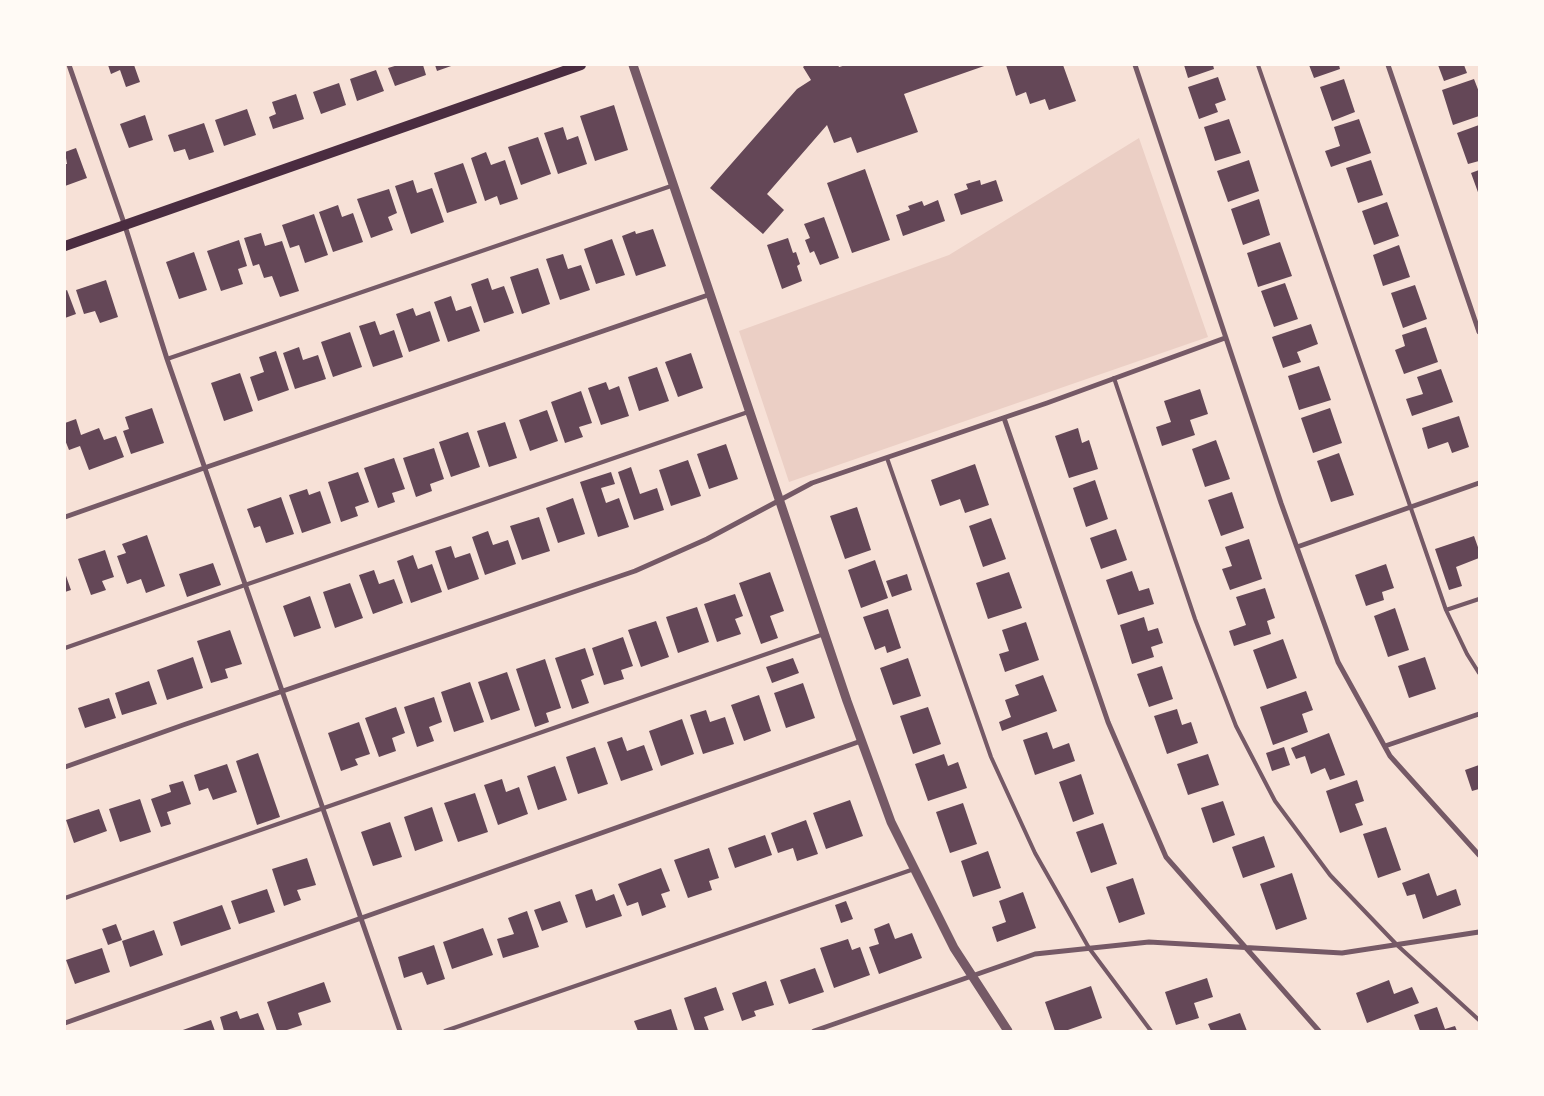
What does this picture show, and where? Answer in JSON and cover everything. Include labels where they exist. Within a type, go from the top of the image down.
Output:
[{"type":"main road","points":[[65,246],[581,65]]},
{"type":"street","points":[[69,65],[204,468],[400,1031]]},
{"type":"street","points":[[633,65],[824,634],[890,822],[954,948],[1008,1031]]},
{"type":"street","points":[[1135,65],[1281,504],[1338,662],[1390,756],[1479,854]]},
{"type":"street","points":[[1388,65],[1479,332]]},
{"type":"street","points":[[65,517],[711,294]]},
{"type":"street","points":[[65,767],[635,571],[707,538],[812,483],[1004,418],[1226,338]]},
{"type":"street","points":[[1004,418],[1108,722],[1166,857],[1319,1031]]},
{"type":"street","points":[[1297,547],[1479,483]]},
{"type":"street","points":[[1385,746],[1479,714]]},
{"type":"street","points":[[65,1022],[861,742]]},
{"type":"street","points":[[814,1031],[1035,954],[1149,942],[1342,953],[1479,932]]},
{"type":"lane","points":[[1258,65],[1446,610],[1467,654],[1479,673]]},
{"type":"lane","points":[[167,359],[674,185]]},
{"type":"lane","points":[[1114,378],[1195,619],[1236,726],[1274,802],[1330,875],[1397,945],[1479,1020]]},
{"type":"lane","points":[[65,648],[245,584],[750,412]]},
{"type":"lane","points":[[887,458],[991,757],[1035,853],[1089,948],[1151,1031]]},
{"type":"lane","points":[[1446,610],[1479,599]]},
{"type":"lane","points":[[65,898],[824,634]]},
{"type":"lane","points":[[446,1031],[914,869]]},
{"type":"shaded area","points":[[1139,138],[1208,337],[789,482],[739,331],[949,255]]},
{"type":"building","points":[[108,65],[134,65],[140,82],[126,87],[120,70],[111,74]]},
{"type":"building","points":[[398,65],[423,65],[426,75],[395,86],[388,68]]},
{"type":"building","points":[[435,65],[454,65],[437,71]]},
{"type":"building","points":[[805,65],[838,65],[839,67],[846,65],[987,65],[904,94],[918,132],[857,153],[851,137],[834,143],[827,125],[767,194],[784,210],[763,234],[710,188],[797,89],[811,80],[803,67]]},
{"type":"building","points":[[1006,65],[1063,65],[1076,101],[1049,110],[1045,99],[1030,104],[1026,92],[1016,96]]},
{"type":"building","points":[[1184,65],[1213,65],[1214,69],[1188,78]]},
{"type":"building","points":[[1309,65],[1339,65],[1340,69],[1314,78]]},
{"type":"building","points":[[1438,65],[1464,65],[1467,73],[1444,81]]},
{"type":"building","points":[[376,70],[384,91],[357,101],[350,79]]},
{"type":"building","points":[[1218,77],[1226,100],[1215,104],[1218,112],[1199,119],[1188,87]]},
{"type":"building","points":[[1344,79],[1355,112],[1332,121],[1320,87]]},
{"type":"building","points":[[1474,79],[1479,92],[1479,116],[1453,125],[1442,90]]},
{"type":"building","points":[[339,83],[346,105],[321,114],[313,92]]},
{"type":"building","points":[[296,94],[304,119],[273,129],[269,117],[276,114],[272,102]]},
{"type":"building","points":[[614,105],[628,150],[595,161],[580,116]]},
{"type":"building","points":[[247,109],[256,135],[224,146],[215,120]]},
{"type":"building","points":[[145,115],[153,140],[129,148],[120,124]]},
{"type":"building","points":[[1229,119],[1241,153],[1215,161],[1204,127]]},
{"type":"building","points":[[1359,119],[1371,153],[1331,167],[1325,151],[1340,146],[1334,127]]},
{"type":"building","points":[[204,123],[214,152],[189,160],[185,149],[174,152],[168,135]]},
{"type":"building","points":[[1479,125],[1479,161],[1468,164],[1457,133]]},
{"type":"building","points":[[563,127],[567,140],[578,136],[587,164],[558,174],[544,133]]},
{"type":"building","points":[[538,137],[551,174],[521,185],[508,147]]},
{"type":"building","points":[[76,148],[87,178],[65,186],[65,164],[67,164],[65,152]]},
{"type":"building","points":[[486,152],[491,165],[505,160],[518,199],[500,205],[497,196],[485,201],[471,158]]},
{"type":"building","points":[[1249,160],[1259,191],[1228,202],[1217,171]]},
{"type":"building","points":[[1371,160],[1383,195],[1358,203],[1346,168]]},
{"type":"building","points":[[463,163],[477,203],[447,213],[434,173]]},
{"type":"building","points":[[865,169],[890,240],[852,253],[827,183]]},
{"type":"building","points":[[1479,170],[1479,195],[1471,173]]},
{"type":"building","points":[[413,180],[417,193],[432,188],[444,222],[411,234],[395,186]]},
{"type":"building","points":[[980,180],[981,185],[996,180],[1003,201],[961,215],[954,194],[968,189],[966,184]]},
{"type":"building","points":[[389,189],[397,213],[388,217],[393,230],[371,238],[357,199]]},
{"type":"building","points":[[1259,199],[1270,235],[1243,245],[1231,209]]},
{"type":"building","points":[[938,200],[945,221],[903,236],[896,215],[910,210],[908,206],[922,201],[924,206]]},
{"type":"building","points":[[1387,202],[1399,236],[1374,245],[1362,211]]},
{"type":"building","points":[[338,205],[342,217],[353,213],[363,242],[333,252],[319,212]]},
{"type":"building","points":[[314,214],[328,255],[305,263],[299,245],[290,248],[282,225]]},
{"type":"building","points":[[824,217],[839,258],[820,265],[814,251],[810,253],[805,240],[810,238],[804,224]]},
{"type":"building","points":[[653,229],[666,266],[636,276],[622,236],[635,231],[636,234]]},
{"type":"building","points":[[261,233],[265,246],[282,241],[299,291],[280,297],[272,276],[264,278],[259,264],[253,266],[244,238]]},
{"type":"building","points":[[788,238],[793,253],[796,252],[800,264],[797,266],[802,281],[782,289],[767,245]]},
{"type":"building","points":[[612,239],[625,275],[596,284],[584,249]]},
{"type":"building","points":[[239,240],[247,266],[238,269],[243,284],[221,291],[207,251]]},
{"type":"building","points":[[1280,242],[1292,276],[1258,287],[1247,253]]},
{"type":"building","points":[[1399,245],[1410,277],[1383,286],[1373,255]]},
{"type":"building","points":[[194,252],[207,290],[179,299],[166,262]]},
{"type":"building","points":[[563,254],[568,269],[581,265],[590,290],[560,300],[546,259]]},
{"type":"building","points":[[538,268],[550,304],[522,314],[510,277]]},
{"type":"building","points":[[488,278],[492,290],[504,286],[514,313],[484,323],[471,284]]},
{"type":"building","points":[[106,280],[118,317],[100,323],[95,311],[84,314],[76,290]]},
{"type":"building","points":[[1285,283],[1298,319],[1274,327],[1261,291]]},
{"type":"building","points":[[1415,285],[1427,319],[1403,328],[1391,293]]},
{"type":"building","points":[[67,290],[76,314],[65,318],[65,291]]},
{"type":"building","points":[[451,296],[456,311],[471,306],[480,331],[448,342],[434,302]]},
{"type":"building","points":[[413,308],[416,316],[430,311],[440,341],[409,352],[396,314]]},
{"type":"building","points":[[375,321],[380,335],[394,330],[403,357],[373,367],[359,326]]},
{"type":"building","points":[[1311,324],[1318,344],[1297,352],[1301,362],[1283,368],[1272,337]]},
{"type":"building","points":[[1426,327],[1438,362],[1404,374],[1395,350],[1405,346],[1402,335]]},
{"type":"building","points":[[350,332],[362,367],[333,377],[321,342]]},
{"type":"building","points":[[299,347],[303,360],[318,355],[326,379],[295,389],[283,353]]},
{"type":"building","points":[[276,351],[289,390],[258,401],[250,377],[264,372],[259,357]]},
{"type":"building","points":[[691,353],[703,388],[678,397],[665,362]]},
{"type":"building","points":[[1319,366],[1331,400],[1299,410],[1288,376]]},
{"type":"building","points":[[657,367],[669,401],[639,411],[628,377]]},
{"type":"building","points":[[1441,369],[1453,402],[1412,416],[1406,399],[1423,394],[1417,377]]},
{"type":"building","points":[[240,373],[253,411],[224,421],[211,383]]},
{"type":"building","points":[[606,382],[609,390],[619,386],[629,416],[601,425],[588,388]]},
{"type":"building","points":[[1200,389],[1208,414],[1190,420],[1195,435],[1162,446],[1156,427],[1171,422],[1164,401]]},
{"type":"building","points":[[581,391],[592,423],[579,427],[583,437],[565,443],[551,402]]},
{"type":"building","points":[[152,408],[164,443],[131,454],[123,431],[129,429],[125,417]]},
{"type":"building","points":[[1330,408],[1342,443],[1313,453],[1301,418]]},
{"type":"building","points":[[547,410],[558,441],[530,451],[519,420]]},
{"type":"building","points":[[1459,416],[1469,447],[1452,453],[1448,442],[1428,449],[1422,428]]},
{"type":"building","points":[[76,419],[81,435],[99,428],[104,440],[116,436],[124,457],[89,470],[80,446],[69,450],[65,440],[65,423]]},
{"type":"building","points":[[505,422],[517,458],[489,467],[477,431]]},
{"type":"building","points":[[1078,428],[1082,443],[1089,440],[1098,469],[1069,478],[1055,436]]},
{"type":"building","points":[[468,432],[480,467],[451,477],[439,442]]},
{"type":"building","points":[[1216,440],[1230,479],[1205,487],[1192,449]]},
{"type":"building","points":[[726,444],[738,479],[709,489],[697,454]]},
{"type":"building","points":[[434,448],[444,479],[430,484],[432,491],[416,497],[403,458]]},
{"type":"building","points":[[1339,453],[1354,495],[1331,502],[1317,461]]},
{"type":"building","points":[[394,458],[405,489],[392,493],[395,502],[378,508],[364,468]]},
{"type":"building","points":[[688,460],[701,496],[671,506],[659,470]]},
{"type":"building","points":[[975,464],[989,505],[965,513],[960,499],[940,506],[931,480]]},
{"type":"building","points":[[631,467],[640,494],[657,488],[664,510],[634,520],[618,472]]},
{"type":"building","points":[[358,472],[369,502],[355,507],[358,516],[341,522],[328,482]]},
{"type":"building","points":[[611,472],[615,484],[601,488],[606,503],[619,498],[629,527],[598,537],[580,482]]},
{"type":"building","points":[[1095,480],[1108,519],[1086,527],[1073,488]]},
{"type":"building","points":[[307,489],[309,495],[320,491],[331,523],[302,533],[289,495]]},
{"type":"building","points":[[1232,492],[1244,528],[1221,536],[1208,500]]},
{"type":"building","points":[[281,497],[294,534],[266,543],[260,526],[254,528],[247,509]]},
{"type":"building","points":[[573,498],[585,534],[558,543],[546,508]]},
{"type":"building","points":[[857,507],[871,550],[845,559],[830,516]]},
{"type":"building","points":[[539,517],[550,551],[522,560],[510,526]]},
{"type":"building","points":[[991,518],[1006,559],[983,567],[969,526]]},
{"type":"building","points":[[1116,529],[1127,560],[1101,569],[1090,538]]},
{"type":"building","points":[[488,531],[493,545],[508,540],[516,564],[485,575],[472,537]]},
{"type":"building","points":[[147,535],[165,586],[146,593],[141,579],[127,584],[117,556],[126,553],[122,544]]},
{"type":"building","points":[[1474,536],[1479,550],[1479,558],[1456,567],[1462,586],[1449,590],[1435,549]]},
{"type":"building","points":[[1249,539],[1262,579],[1230,590],[1222,569],[1232,566],[1225,547]]},
{"type":"building","points":[[451,546],[455,558],[470,553],[479,579],[448,590],[435,551]]},
{"type":"building","points":[[105,550],[114,577],[102,581],[106,590],[91,595],[78,559]]},
{"type":"building","points":[[413,555],[418,569],[432,564],[442,592],[411,603],[397,561]]},
{"type":"building","points":[[875,560],[888,598],[861,608],[848,570]]},
{"type":"building","points":[[213,563],[221,585],[187,597],[179,574]]},
{"type":"building","points":[[1386,564],[1394,588],[1382,592],[1384,600],[1366,606],[1355,575]]},
{"type":"building","points":[[374,570],[379,584],[394,579],[403,603],[373,614],[359,575]]},
{"type":"building","points":[[1132,571],[1139,591],[1149,588],[1154,604],[1118,615],[1106,580]]},
{"type":"building","points":[[770,572],[784,611],[770,616],[778,638],[761,644],[739,583]]},
{"type":"building","points":[[1009,572],[1022,608],[988,619],[976,583]]},
{"type":"building","points":[[65,573],[71,590],[65,592]]},
{"type":"building","points":[[907,574],[912,590],[892,597],[886,581]]},
{"type":"building","points":[[350,583],[363,618],[335,628],[323,592]]},
{"type":"building","points":[[1265,588],[1275,618],[1267,621],[1271,634],[1234,646],[1229,631],[1246,625],[1236,597]]},
{"type":"building","points":[[735,594],[743,616],[735,619],[741,634],[717,642],[704,604]]},
{"type":"building","points":[[310,596],[321,628],[294,637],[283,606]]},
{"type":"building","points":[[697,607],[709,642],[678,653],[666,617]]},
{"type":"building","points":[[1395,608],[1409,650],[1388,657],[1374,616]]},
{"type":"building","points":[[888,609],[901,648],[887,653],[885,646],[875,650],[863,617]]},
{"type":"building","points":[[1144,617],[1148,631],[1158,628],[1163,643],[1151,647],[1154,657],[1132,664],[1120,625]]},
{"type":"building","points":[[656,621],[669,657],[641,667],[628,630]]},
{"type":"building","points":[[1026,622],[1039,660],[1005,672],[999,654],[1009,651],[1002,630]]},
{"type":"building","points":[[230,630],[242,664],[225,669],[228,678],[211,683],[197,641]]},
{"type":"building","points":[[623,637],[633,666],[621,670],[624,679],[604,685],[592,648]]},
{"type":"building","points":[[1283,639],[1297,678],[1267,689],[1253,650]]},
{"type":"building","points":[[585,648],[594,675],[581,680],[589,703],[572,709],[555,658]]},
{"type":"building","points":[[193,657],[203,688],[167,700],[157,670]]},
{"type":"building","points":[[1425,657],[1436,689],[1409,698],[1398,666]]},
{"type":"building","points":[[793,658],[799,673],[772,683],[766,667]]},
{"type":"building","points":[[908,658],[921,696],[893,705],[880,668]]},
{"type":"building","points":[[545,659],[561,708],[546,713],[549,722],[535,727],[516,669]]},
{"type":"building","points":[[1162,666],[1173,699],[1149,707],[1137,674]]},
{"type":"building","points":[[507,672],[520,710],[491,720],[478,682]]},
{"type":"building","points":[[1043,675],[1057,711],[1002,731],[999,722],[1011,717],[1005,700],[1019,695],[1015,685]]},
{"type":"building","points":[[149,681],[157,704],[122,715],[115,693]]},
{"type":"building","points":[[470,682],[484,722],[454,732],[441,692]]},
{"type":"building","points":[[803,683],[815,718],[786,728],[774,693]]},
{"type":"building","points":[[1306,691],[1313,710],[1302,714],[1308,732],[1273,745],[1260,707]]},
{"type":"building","points":[[759,695],[771,731],[744,741],[731,705]]},
{"type":"building","points":[[434,697],[442,722],[429,727],[434,741],[417,747],[404,707]]},
{"type":"building","points":[[109,698],[116,718],[85,728],[78,708]]},
{"type":"building","points":[[396,707],[405,733],[392,738],[396,751],[379,757],[365,718]]},
{"type":"building","points":[[928,707],[941,744],[913,754],[900,716]]},
{"type":"building","points":[[1177,709],[1182,725],[1191,722],[1198,743],[1167,754],[1154,716]]},
{"type":"building","points":[[706,710],[710,722],[725,717],[734,744],[703,754],[690,715]]},
{"type":"building","points":[[682,719],[694,754],[661,766],[649,731]]},
{"type":"building","points":[[359,722],[370,754],[355,759],[358,765],[341,771],[328,733]]},
{"type":"building","points":[[1047,732],[1053,749],[1069,743],[1075,761],[1035,775],[1023,740]]},
{"type":"building","points":[[1329,733],[1345,775],[1330,780],[1325,768],[1311,774],[1305,756],[1296,759],[1291,748]]},
{"type":"building","points":[[622,737],[627,751],[644,745],[653,770],[621,781],[607,742]]},
{"type":"building","points":[[595,747],[608,784],[578,794],[566,757]]},
{"type":"building","points":[[1284,747],[1290,765],[1272,771],[1266,753]]},
{"type":"building","points":[[258,753],[280,817],[257,825],[236,761]]},
{"type":"building","points":[[944,754],[948,766],[958,762],[967,788],[928,801],[915,764]]},
{"type":"building","points":[[1208,754],[1219,785],[1188,795],[1177,764]]},
{"type":"building","points":[[227,764],[237,792],[213,800],[208,788],[199,791],[194,775]]},
{"type":"building","points":[[1479,765],[1479,789],[1472,791],[1465,770]]},
{"type":"building","points":[[555,766],[567,800],[538,810],[527,776]]},
{"type":"building","points":[[1081,774],[1094,814],[1073,822],[1059,782]]},
{"type":"building","points":[[502,779],[506,792],[519,787],[528,814],[498,825],[484,785]]},
{"type":"building","points":[[1357,780],[1364,801],[1355,804],[1363,825],[1340,833],[1326,791]]},
{"type":"building","points":[[183,781],[191,804],[167,812],[171,824],[161,827],[151,799],[171,792],[169,785]]},
{"type":"building","points":[[475,793],[488,832],[458,842],[444,803]]},
{"type":"building","points":[[140,799],[151,832],[120,842],[109,809]]},
{"type":"building","points":[[850,800],[863,836],[826,849],[813,813]]},
{"type":"building","points":[[1223,801],[1235,835],[1213,843],[1201,808]]},
{"type":"building","points":[[963,803],[977,844],[950,853],[936,812]]},
{"type":"building","points":[[432,807],[443,841],[415,851],[404,817]]},
{"type":"building","points":[[99,809],[107,831],[74,843],[66,820]]},
{"type":"building","points":[[806,820],[818,854],[797,861],[793,848],[778,853],[771,833]]},
{"type":"building","points":[[390,822],[402,857],[373,866],[361,832]]},
{"type":"building","points":[[1103,823],[1117,864],[1091,873],[1076,832]]},
{"type":"building","points":[[1386,827],[1401,870],[1378,878],[1363,834]]},
{"type":"building","points":[[765,835],[772,855],[735,868],[728,848]]},
{"type":"building","points":[[1264,836],[1275,867],[1243,878],[1232,847]]},
{"type":"building","points":[[709,848],[719,878],[709,881],[712,890],[688,898],[674,860]]},
{"type":"building","points":[[988,851],[1001,888],[973,897],[961,861]]},
{"type":"building","points":[[307,858],[316,885],[297,890],[301,900],[284,906],[272,869]]},
{"type":"building","points":[[661,868],[670,891],[661,894],[666,907],[642,916],[638,902],[627,906],[618,884]]},
{"type":"building","points":[[1292,873],[1307,919],[1276,930],[1260,884]]},
{"type":"building","points":[[1429,873],[1437,896],[1456,889],[1461,905],[1423,919],[1415,894],[1407,896],[1402,883]]},
{"type":"building","points":[[1133,878],[1145,914],[1119,923],[1106,887]]},
{"type":"building","points":[[267,889],[275,912],[239,924],[231,901]]},
{"type":"building","points":[[592,889],[596,901],[614,894],[622,916],[586,928],[575,895]]},
{"type":"building","points":[[1023,892],[1036,928],[997,942],[992,927],[1006,922],[999,901]]},
{"type":"building","points":[[560,901],[568,922],[542,931],[534,910]]},
{"type":"building","points":[[846,901],[853,919],[841,923],[835,905]]},
{"type":"building","points":[[222,905],[231,929],[181,946],[173,922]]},
{"type":"building","points":[[527,911],[539,947],[503,958],[497,939],[514,934],[508,918]]},
{"type":"building","points":[[889,923],[895,939],[912,933],[922,958],[879,974],[869,947],[879,944],[874,929]]},
{"type":"building","points":[[116,924],[122,940],[108,945],[102,929]]},
{"type":"building","points":[[483,928],[493,955],[452,969],[443,942]]},
{"type":"building","points":[[154,930],[163,955],[130,967],[122,941]]},
{"type":"building","points":[[848,939],[852,950],[860,947],[870,975],[834,988],[820,948]]},
{"type":"building","points":[[434,945],[445,979],[427,985],[422,972],[404,978],[398,957]]},
{"type":"building","points":[[102,948],[110,972],[75,984],[66,960]]},
{"type":"building","points":[[815,968],[824,992],[789,1004],[780,980]]},
{"type":"building","points":[[1207,978],[1213,997],[1194,1003],[1199,1018],[1176,1025],[1165,992]]},
{"type":"building","points":[[1389,980],[1394,994],[1412,987],[1419,1003],[1367,1023],[1356,993]]},
{"type":"building","points":[[766,981],[774,1005],[754,1011],[756,1016],[742,1021],[732,993]]},
{"type":"building","points":[[324,982],[331,1002],[298,1013],[302,1025],[284,1031],[277,1031],[267,1002]]},
{"type":"building","points":[[1091,986],[1102,1018],[1065,1031],[1055,1031],[1045,1002]]},
{"type":"building","points":[[716,987],[724,1010],[704,1017],[709,1031],[695,1031],[684,998]]},
{"type":"building","points":[[1437,1007],[1445,1029],[1455,1026],[1457,1031],[1420,1031],[1414,1015]]},
{"type":"building","points":[[671,1009],[678,1031],[638,1031],[634,1021]]},
{"type":"building","points":[[237,1011],[240,1019],[258,1013],[265,1031],[224,1031],[220,1017]]},
{"type":"building","points":[[1240,1013],[1247,1031],[1211,1031],[1208,1024]]},
{"type":"building","points":[[211,1020],[215,1031],[180,1031]]}]
